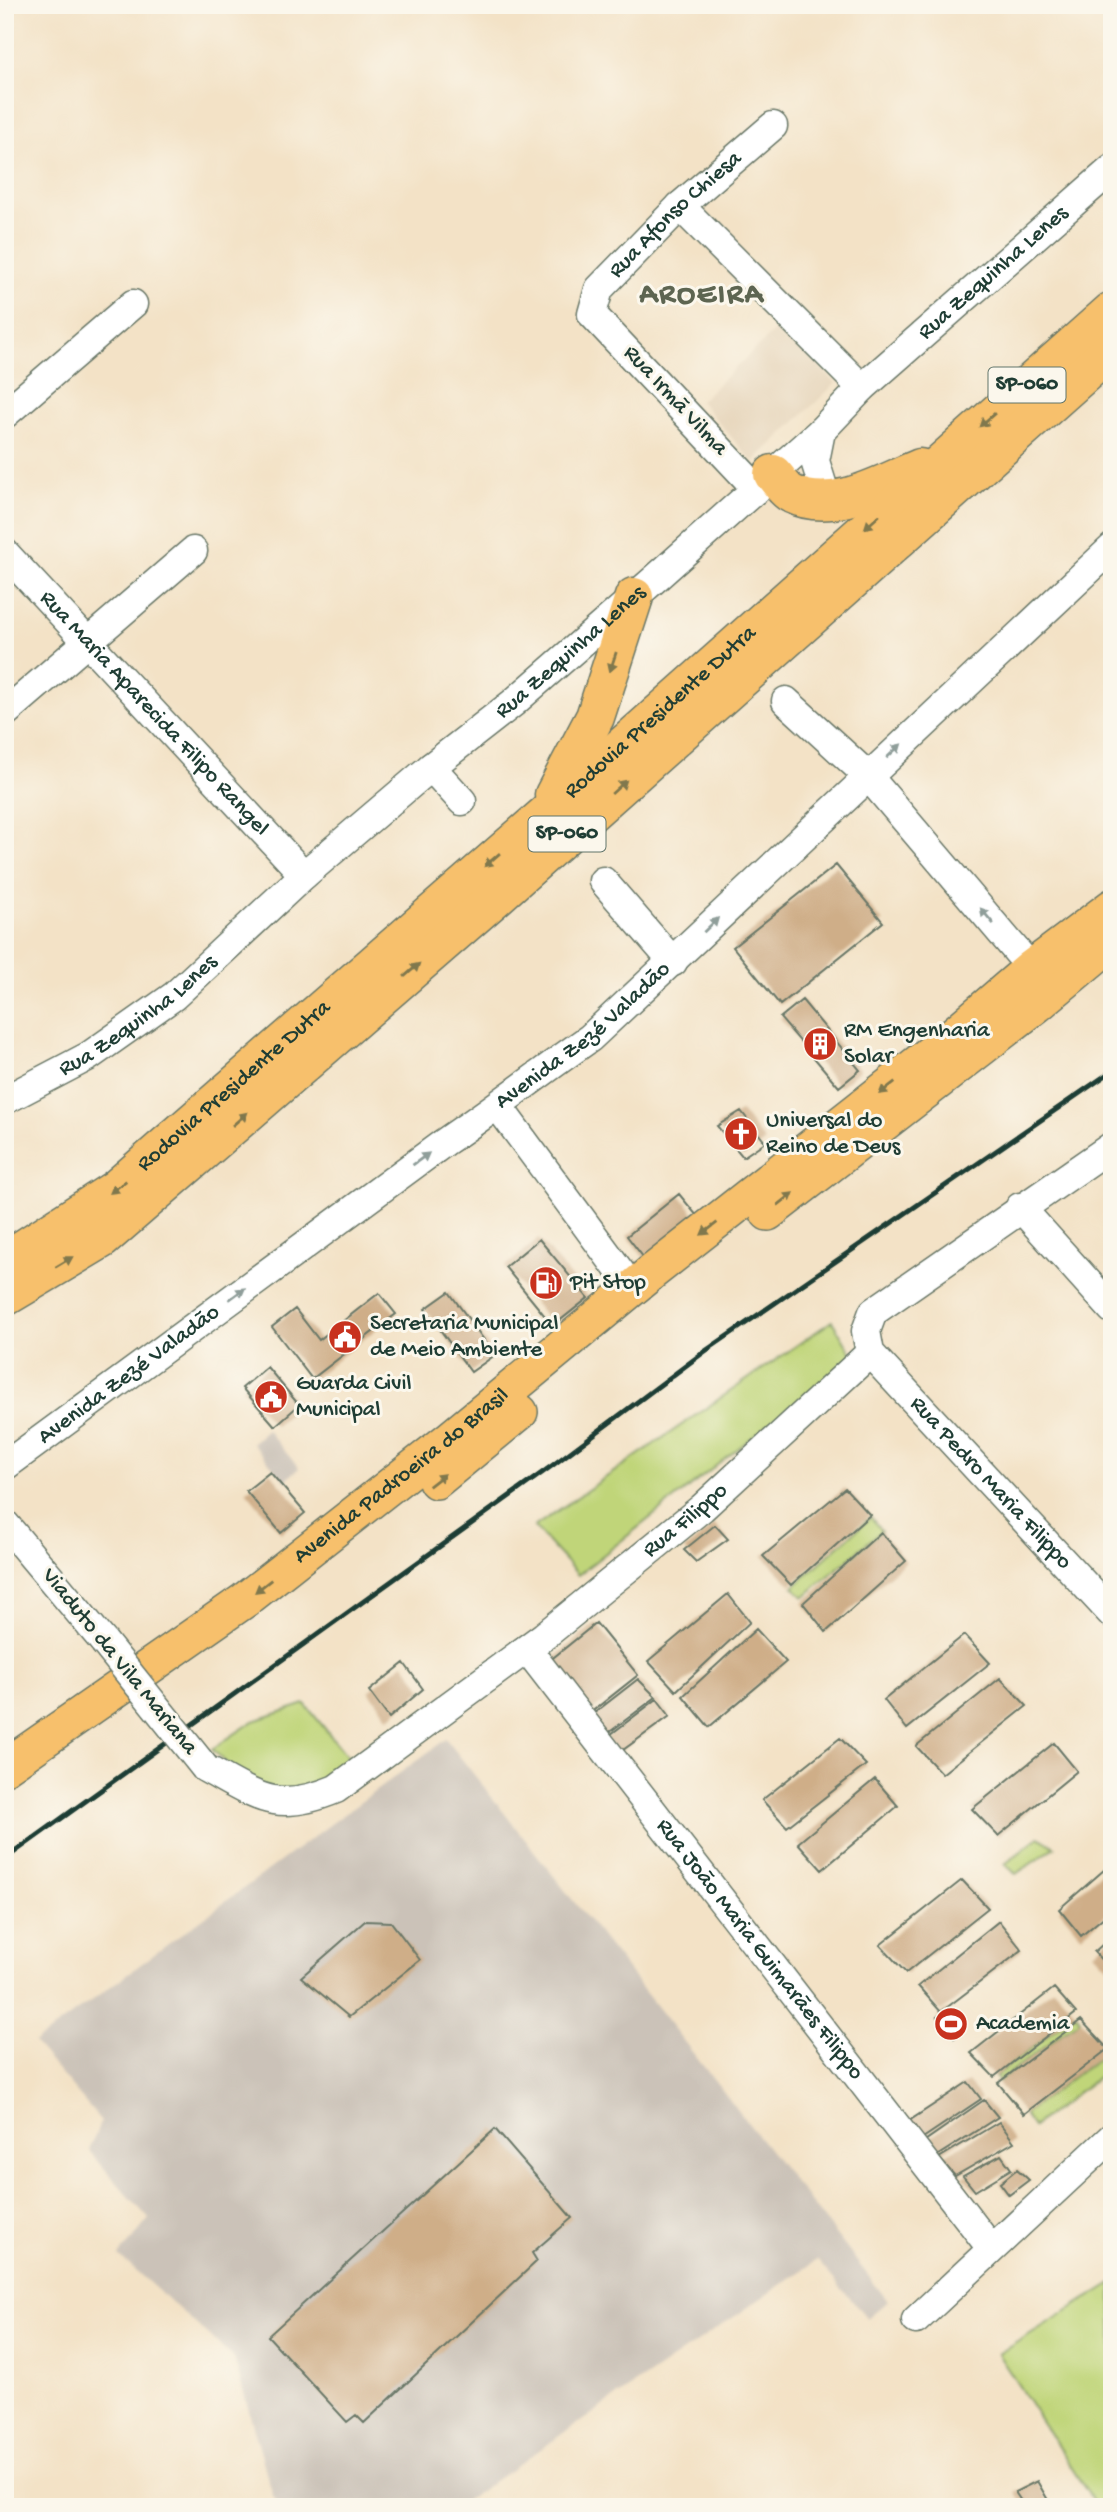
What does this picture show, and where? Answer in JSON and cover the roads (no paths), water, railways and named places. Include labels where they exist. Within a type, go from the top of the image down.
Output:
[{"type":"highway","name":"Rodovia Presidente Dutra","points":[[5,1261],[116,1189],[544,816],[1112,311]]},
{"type":"highway","name":"Rodovia Presidente Dutra","points":[[5,1297],[102,1239],[496,897],[1112,349]]},
{"type":"highway","points":[[765,481],[791,494],[817,500],[841,499],[942,460]]},
{"type":"highway","points":[[544,816],[595,717],[634,597]]},
{"type":"main road","name":"Avenida Padroeira do Brasil","points":[[5,1793],[258,1619],[466,1457],[1034,986],[1112,907]]},
{"type":"main road","name":"Avenida Padroeira do Brasil","points":[[5,1768],[245,1600],[946,1041],[1034,986],[1112,942]]},
{"type":"street","name":"Rua Afonso Chiesa","points":[[592,314],[599,289],[680,206],[773,126]]},
{"type":"street","name":"Rua Zequinha Lenes","points":[[5,1100],[89,1056],[174,996],[304,875],[430,767],[513,704],[821,431],[862,388],[1112,169]]},
{"type":"street","points":[[680,206],[862,388]]},
{"type":"street","points":[[5,414],[133,304]]},
{"type":"street","name":"Rua Irmã Vilma","points":[[592,314],[765,481]]},
{"type":"street","points":[[821,431],[815,461],[824,490],[841,499]]},
{"type":"street","name":"Avenida Zezé Valadão","points":[[5,1466],[445,1142],[498,1107],[526,1082],[590,1038],[1112,548]]},
{"type":"street","points":[[6,712],[193,551]]},
{"type":"street","name":"Rua Maria Aparecida Filipo Rangel","points":[[5,553],[304,875]]},
{"type":"street","points":[[786,701],[868,776],[1034,986]]},
{"type":"street","points":[[430,767],[462,801]]},
{"type":"street","points":[[603,881],[673,962]]},
{"type":"street","points":[[498,1107],[633,1289]]},
{"type":"street","points":[[870,1353],[866,1331],[873,1312],[1020,1207],[1112,1146]]},
{"type":"street","points":[[1020,1207],[1112,1309]]},
{"type":"street","name":"Rua Pedro Maria Filippo","points":[[870,1353],[1112,1614]]},
{"type":"street","name":"Rua Filippo","points":[[205,1768],[262,1798],[279,1802],[307,1801],[336,1789],[527,1649],[702,1508],[870,1353]]},
{"type":"street","name":"Viaduto da Vila Mariana","points":[[5,1524],[205,1768]]},
{"type":"street","name":"Rua João Maria Guimarães Filippo","points":[[527,1649],[991,2248]]},
{"type":"street","points":[[916,2319],[1112,2137]]},
{"type":"railway","points":[[5,1859],[553,1465],[704,1352],[1112,1071]]},
{"type":"place","name":"RM Engenharia Solar","points":[[820,1044]]},
{"type":"place","name":"Universal do Reino de Deus","points":[[741,1134]]},
{"type":"place","name":"Pit Stop","points":[[546,1283]]},
{"type":"place","name":"Secretaria Municipal de Meio Ambiente","points":[[345,1337]]},
{"type":"place","name":"Guarda Civil Municipal","points":[[271,1397]]},
{"type":"place","name":"Academia","points":[[951,2024]]},
{"type":"district","name":"AROEIRA","points":[[702,296]]}]
